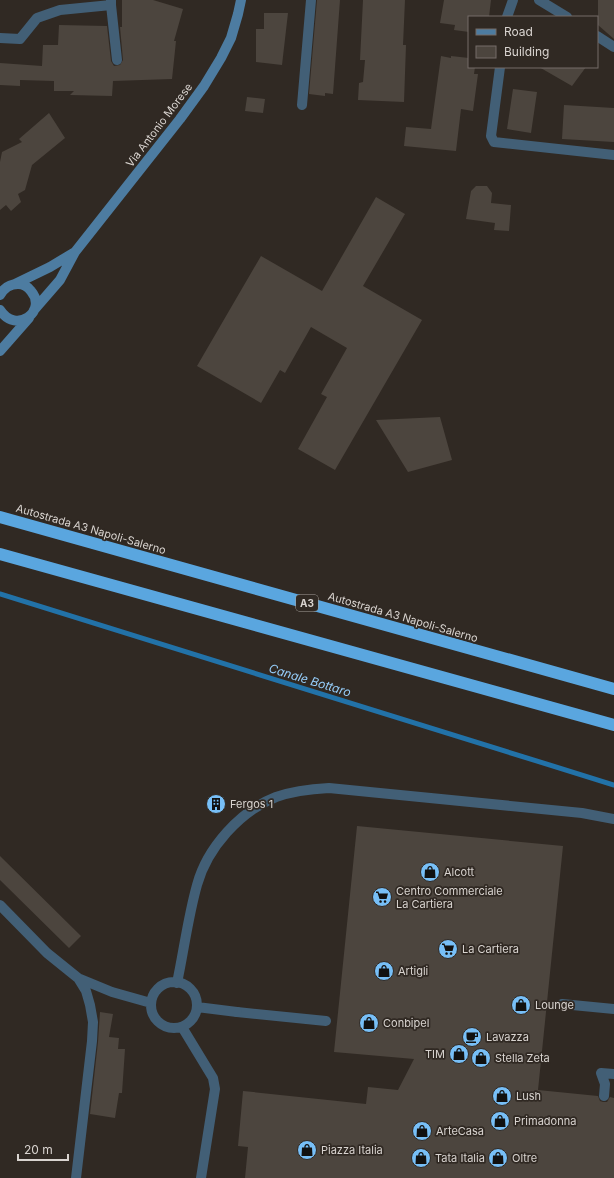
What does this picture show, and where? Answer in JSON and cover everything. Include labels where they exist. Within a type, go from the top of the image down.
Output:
[{"type":"highway","name":"Autostrada A3 Napoli-Salerno","points":[[0,517],[614,689]]},
{"type":"highway","points":[[0,554],[614,725]]},
{"type":"street","name":"Via Antonio Morese","points":[[0,351],[60,280],[75,252],[180,119],[204,86],[231,38],[241,0]]},
{"type":"street","points":[[302,105],[311,0]]},
{"type":"street","points":[[507,16],[513,0]]},
{"type":"street","points":[[539,0],[565,16]]},
{"type":"street","points":[[0,38],[20,39],[37,18],[60,10],[111,2],[117,60]]},
{"type":"street","points":[[598,37],[614,46]]},
{"type":"street","points":[[500,68],[491,136],[494,142],[614,155]]},
{"type":"street","name":"Via Antonio Morese","points":[[0,295],[7,285],[50,267],[75,252]]},
{"type":"street","points":[[0,310],[3,315],[14,321],[26,319],[33,312],[35,298],[30,289],[19,284],[7,285]]},
{"type":"street","points":[[177,983],[197,883],[210,855],[227,831],[253,809],[276,797],[305,789],[330,788],[582,813],[614,819]]},
{"type":"street","points":[[0,905],[47,952],[78,978],[112,992],[151,1003]]},
{"type":"street","points":[[76,1178],[93,1022],[86,991],[78,978]]},
{"type":"street","points":[[170,983],[177,983],[184,985],[190,990],[194,996],[196,1007],[193,1018],[182,1027],[166,1027],[155,1017],[151,1003],[153,996],[158,990],[170,983]]},
{"type":"street","points":[[562,1004],[614,1009]]},
{"type":"street","points":[[196,1007],[326,1021]]},
{"type":"street","points":[[182,1027],[213,1078],[215,1089],[201,1178]]},
{"type":"street","points":[[604,1096],[606,1084],[601,1073],[614,1074]]},
{"type":"building","points":[[122,0],[153,0],[183,9],[174,41],[176,41],[172,79],[113,81],[112,96],[70,95],[74,91],[54,91],[54,81],[20,80],[20,86],[0,85],[0,63],[42,66],[43,45],[58,45],[59,25],[107,26],[111,61],[114,66],[120,65],[123,60],[120,27],[122,27]]},
{"type":"building","points":[[317,0],[340,0],[333,94],[325,93],[325,96],[309,94]]},
{"type":"building","points":[[363,0],[405,0],[403,45],[406,45],[404,102],[358,100],[359,83],[363,82],[365,60],[360,60]]},
{"type":"building","points":[[444,0],[491,0],[489,16],[468,16],[468,32],[454,30],[455,25],[440,23]]},
{"type":"building","points":[[598,0],[614,0],[614,39],[598,25]]},
{"type":"building","points":[[264,13],[288,13],[282,65],[256,62],[256,29],[264,29]]},
{"type":"building","points":[[441,56],[451,58],[451,56],[468,58],[468,68],[475,68],[474,74],[478,74],[473,111],[461,109],[456,151],[404,146],[406,127],[431,129]]},
{"type":"building","points":[[541,68],[585,68],[572,86]]},
{"type":"building","points":[[513,89],[537,92],[531,133],[507,129]]},
{"type":"building","points":[[247,97],[265,99],[263,113],[245,111]]},
{"type":"building","points":[[564,105],[614,108],[614,142],[562,139]]},
{"type":"building","points":[[49,113],[65,138],[32,165],[25,190],[18,194],[21,202],[11,211],[6,205],[0,210],[0,162],[2,152],[22,142],[19,139]]},
{"type":"building","points":[[476,186],[487,186],[492,193],[491,203],[511,205],[509,231],[494,230],[495,223],[466,219],[471,191]]},
{"type":"building","points":[[376,197],[405,214],[363,286],[422,320],[335,470],[298,449],[327,397],[321,394],[347,348],[311,327],[285,373],[280,370],[261,403],[197,366],[261,256],[322,291]]},
{"type":"building","points":[[440,417],[452,460],[408,472],[376,420]]},
{"type":"building","name":"La Cartiera","points":[[357,826],[563,846],[538,1090],[598,1096],[600,1101],[603,1102],[607,1102],[610,1097],[614,1098],[614,1178],[245,1178],[248,1147],[238,1146],[243,1091],[366,1104],[368,1087],[398,1090],[414,1059],[334,1052]]},
{"type":"building","points":[[0,856],[81,936],[69,948],[0,880]]},
{"type":"building","points":[[100,1012],[113,1014],[109,1037],[119,1038],[118,1049],[125,1049],[122,1093],[119,1093],[115,1118],[90,1114]]},
{"type":"waterway","name":"Canale Bottaro","points":[[0,594],[614,785]]},
{"type":"place","name":"Fergos 1","points":[[216,804]]},
{"type":"place","name":"Alcott","points":[[430,872]]},
{"type":"place","name":"Centro Commerciale La Cartiera","points":[[382,897]]},
{"type":"place","name":"La Cartiera","points":[[448,949]]},
{"type":"place","name":"Artigli","points":[[384,971]]},
{"type":"place","name":"Lounge","points":[[521,1005]]},
{"type":"place","name":"Conbipel","points":[[369,1023]]},
{"type":"place","name":"Lavazza","points":[[472,1037]]},
{"type":"place","name":"TIM","points":[[459,1054]]},
{"type":"place","name":"Stella Zeta","points":[[481,1058]]},
{"type":"place","name":"Lush","points":[[502,1096]]},
{"type":"place","name":"Primadonna","points":[[500,1121]]},
{"type":"place","name":"ArteCasa","points":[[422,1131]]},
{"type":"place","name":"Piazza Italia","points":[[307,1150]]},
{"type":"place","name":"Tata Italia","points":[[421,1158]]},
{"type":"place","name":"Oltre","points":[[498,1158]]}]
